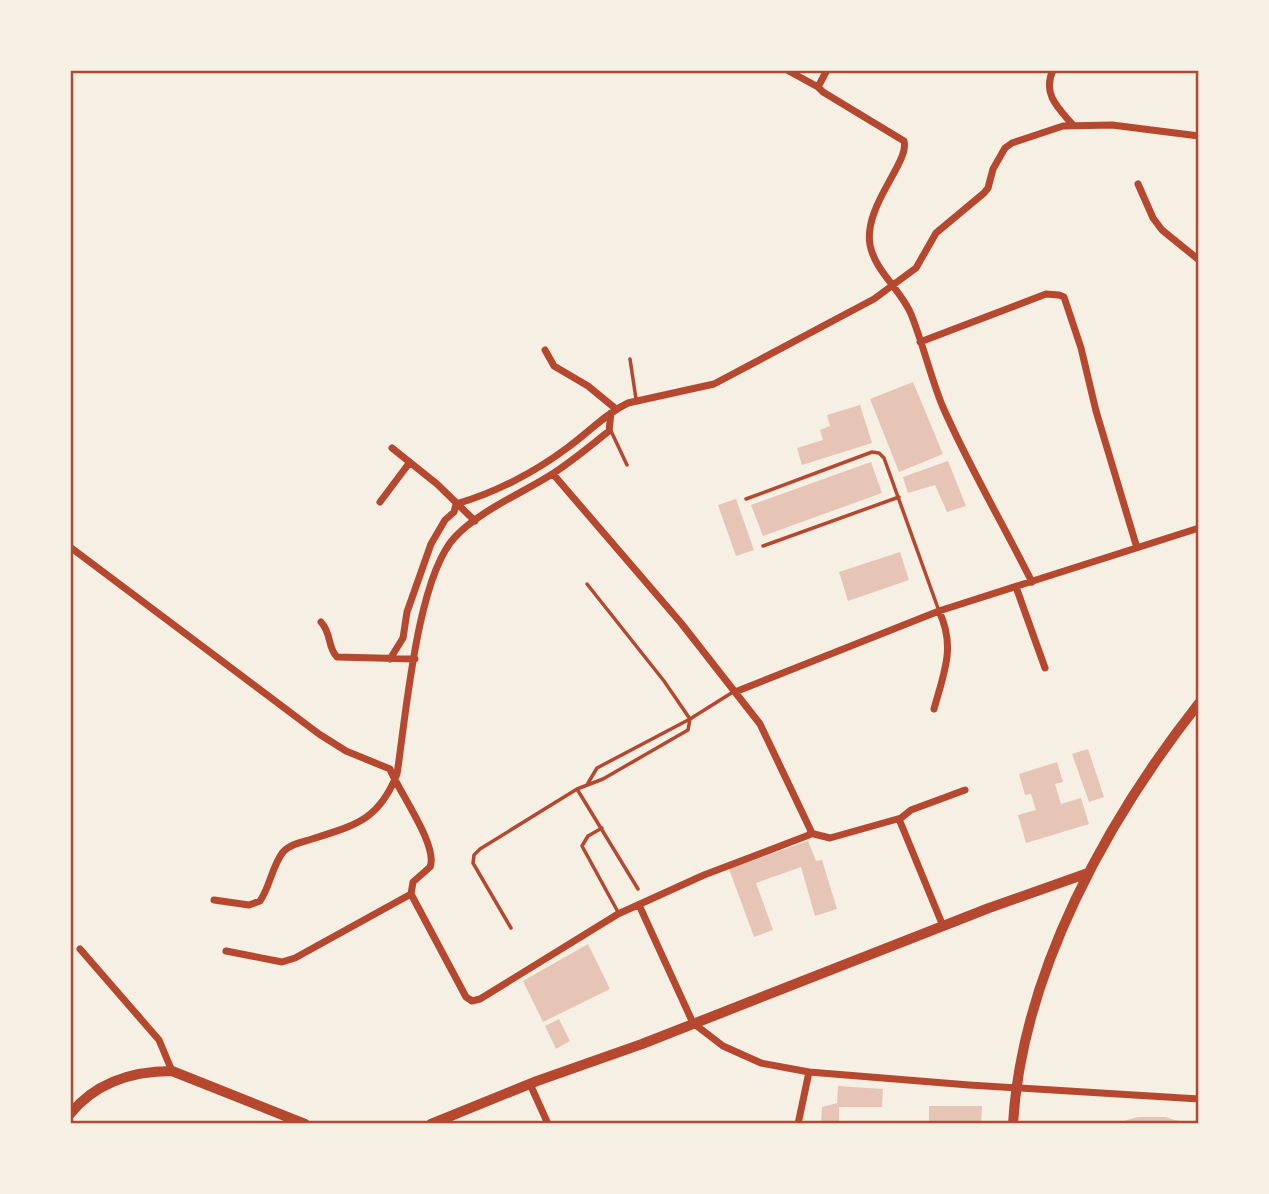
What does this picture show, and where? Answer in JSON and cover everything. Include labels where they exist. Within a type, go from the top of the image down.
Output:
[{"type":"street","points":[[787,70],[904,141],[904,154],[881,193],[870,227],[871,249],[876,262],[911,315],[944,408],[1032,582]]},
{"type":"street","points":[[818,87],[827,70]]},
{"type":"street","points":[[1053,70],[1048,83],[1053,103],[1073,125]]},
{"type":"street","points":[[456,504],[483,496],[547,461],[613,411],[636,399],[702,389],[714,384],[894,286],[916,268],[936,233],[984,193],[1005,148],[1012,144],[1049,130],[1073,125],[1112,125],[1199,136]]},
{"type":"street","points":[[1138,184],[1153,218],[1162,230],[1199,260]]},
{"type":"street","points":[[920,342],[1046,294],[1064,297],[1137,548]]},
{"type":"street","points":[[545,350],[555,366],[588,386],[613,411]]},
{"type":"street","points":[[214,900],[249,905],[260,901],[283,852],[294,845],[356,825],[378,808],[395,778],[415,659],[436,566],[456,536],[475,520],[553,474],[610,429],[613,411]]},
{"type":"street","points":[[392,449],[437,484],[475,520]]},
{"type":"street","points":[[380,502],[410,462]]},
{"type":"street","points":[[553,474],[681,623],[760,724],[811,829],[810,833]]},
{"type":"street","points":[[390,659],[403,638],[407,612],[431,544],[440,527],[454,512],[456,504]]},
{"type":"street","points":[[735,692],[939,611],[1199,528]]},
{"type":"street","points":[[70,547],[320,734],[346,751],[390,769],[416,818],[432,862],[413,882],[411,894],[466,997],[472,1001],[480,999],[619,914],[704,876],[810,833],[830,838],[899,819],[912,810],[965,790]]},
{"type":"street","points":[[1016,587],[1045,668]]},
{"type":"street","points":[[934,709],[949,645],[946,626],[939,611]]},
{"type":"street","points":[[321,622],[328,631],[332,652],[337,657],[415,659]]},
{"type":"street","points":[[1013,1124],[1015,1087],[1032,1016],[1064,925],[1088,873],[1136,791],[1199,703]]},
{"type":"street","points":[[899,819],[943,926]]},
{"type":"street","points":[[430,1124],[943,926],[1088,873]]},
{"type":"street","points":[[226,951],[282,962],[295,958],[411,894]]},
{"type":"street","points":[[639,905],[693,1023],[723,1046],[761,1063],[808,1072],[1199,1099]]},
{"type":"street","points":[[79,949],[159,1040],[172,1071]]},
{"type":"street","points":[[70,1114],[96,1090],[122,1076],[149,1071],[172,1071],[305,1124]]},
{"type":"street","points":[[798,1124],[808,1072]]},
{"type":"street","points":[[530,1084],[548,1124]]},
{"type":"lane","points":[[629,359],[636,399]]},
{"type":"lane","points":[[610,429],[627,465]]},
{"type":"lane","points":[[746,499],[872,453],[879,453],[884,458],[899,497],[939,611]]},
{"type":"lane","points":[[763,546],[899,497]]},
{"type":"lane","points":[[511,928],[473,863],[474,855],[577,789],[603,779],[688,730],[690,719],[664,681],[587,584]]},
{"type":"lane","points":[[589,783],[597,768],[735,692]]},
{"type":"lane","points":[[577,789],[638,889]]},
{"type":"lane","points":[[602,828],[587,836],[582,846],[619,914]]},
{"type":"building","points":[[913,382],[943,454],[899,472],[870,399]]},
{"type":"building","points":[[860,405],[872,443],[802,465],[797,448],[823,440],[820,430],[830,426],[827,415]]},
{"type":"building","points":[[948,461],[966,506],[947,512],[935,485],[908,493],[903,477]]},
{"type":"building","points":[[871,462],[882,493],[763,536],[751,505]]},
{"type":"building","points":[[736,499],[754,550],[736,556],[718,505]]},
{"type":"building","points":[[900,552],[909,580],[848,601],[839,572]]},
{"type":"building","points":[[1088,749],[1104,797],[1089,802],[1072,754]]},
{"type":"building","points":[[1057,762],[1063,782],[1055,784],[1061,804],[1081,798],[1089,824],[1026,843],[1018,815],[1036,810],[1031,794],[1025,795],[1019,774]]},
{"type":"building","points":[[808,841],[816,861],[822,860],[837,909],[815,916],[801,867],[756,883],[773,930],[754,937],[729,869]]},
{"type":"building","points":[[588,944],[610,989],[543,1022],[523,981]]},
{"type":"building","points":[[559,1019],[570,1041],[556,1049],[545,1026]]},
{"type":"building","points":[[838,1086],[883,1089],[882,1107],[839,1107],[839,1124],[821,1124],[822,1107],[837,1103]]},
{"type":"building","points":[[929,1106],[982,1106],[981,1124],[929,1124]]},
{"type":"building","points":[[1138,1117],[1165,1117],[1189,1124],[1113,1124]]}]
